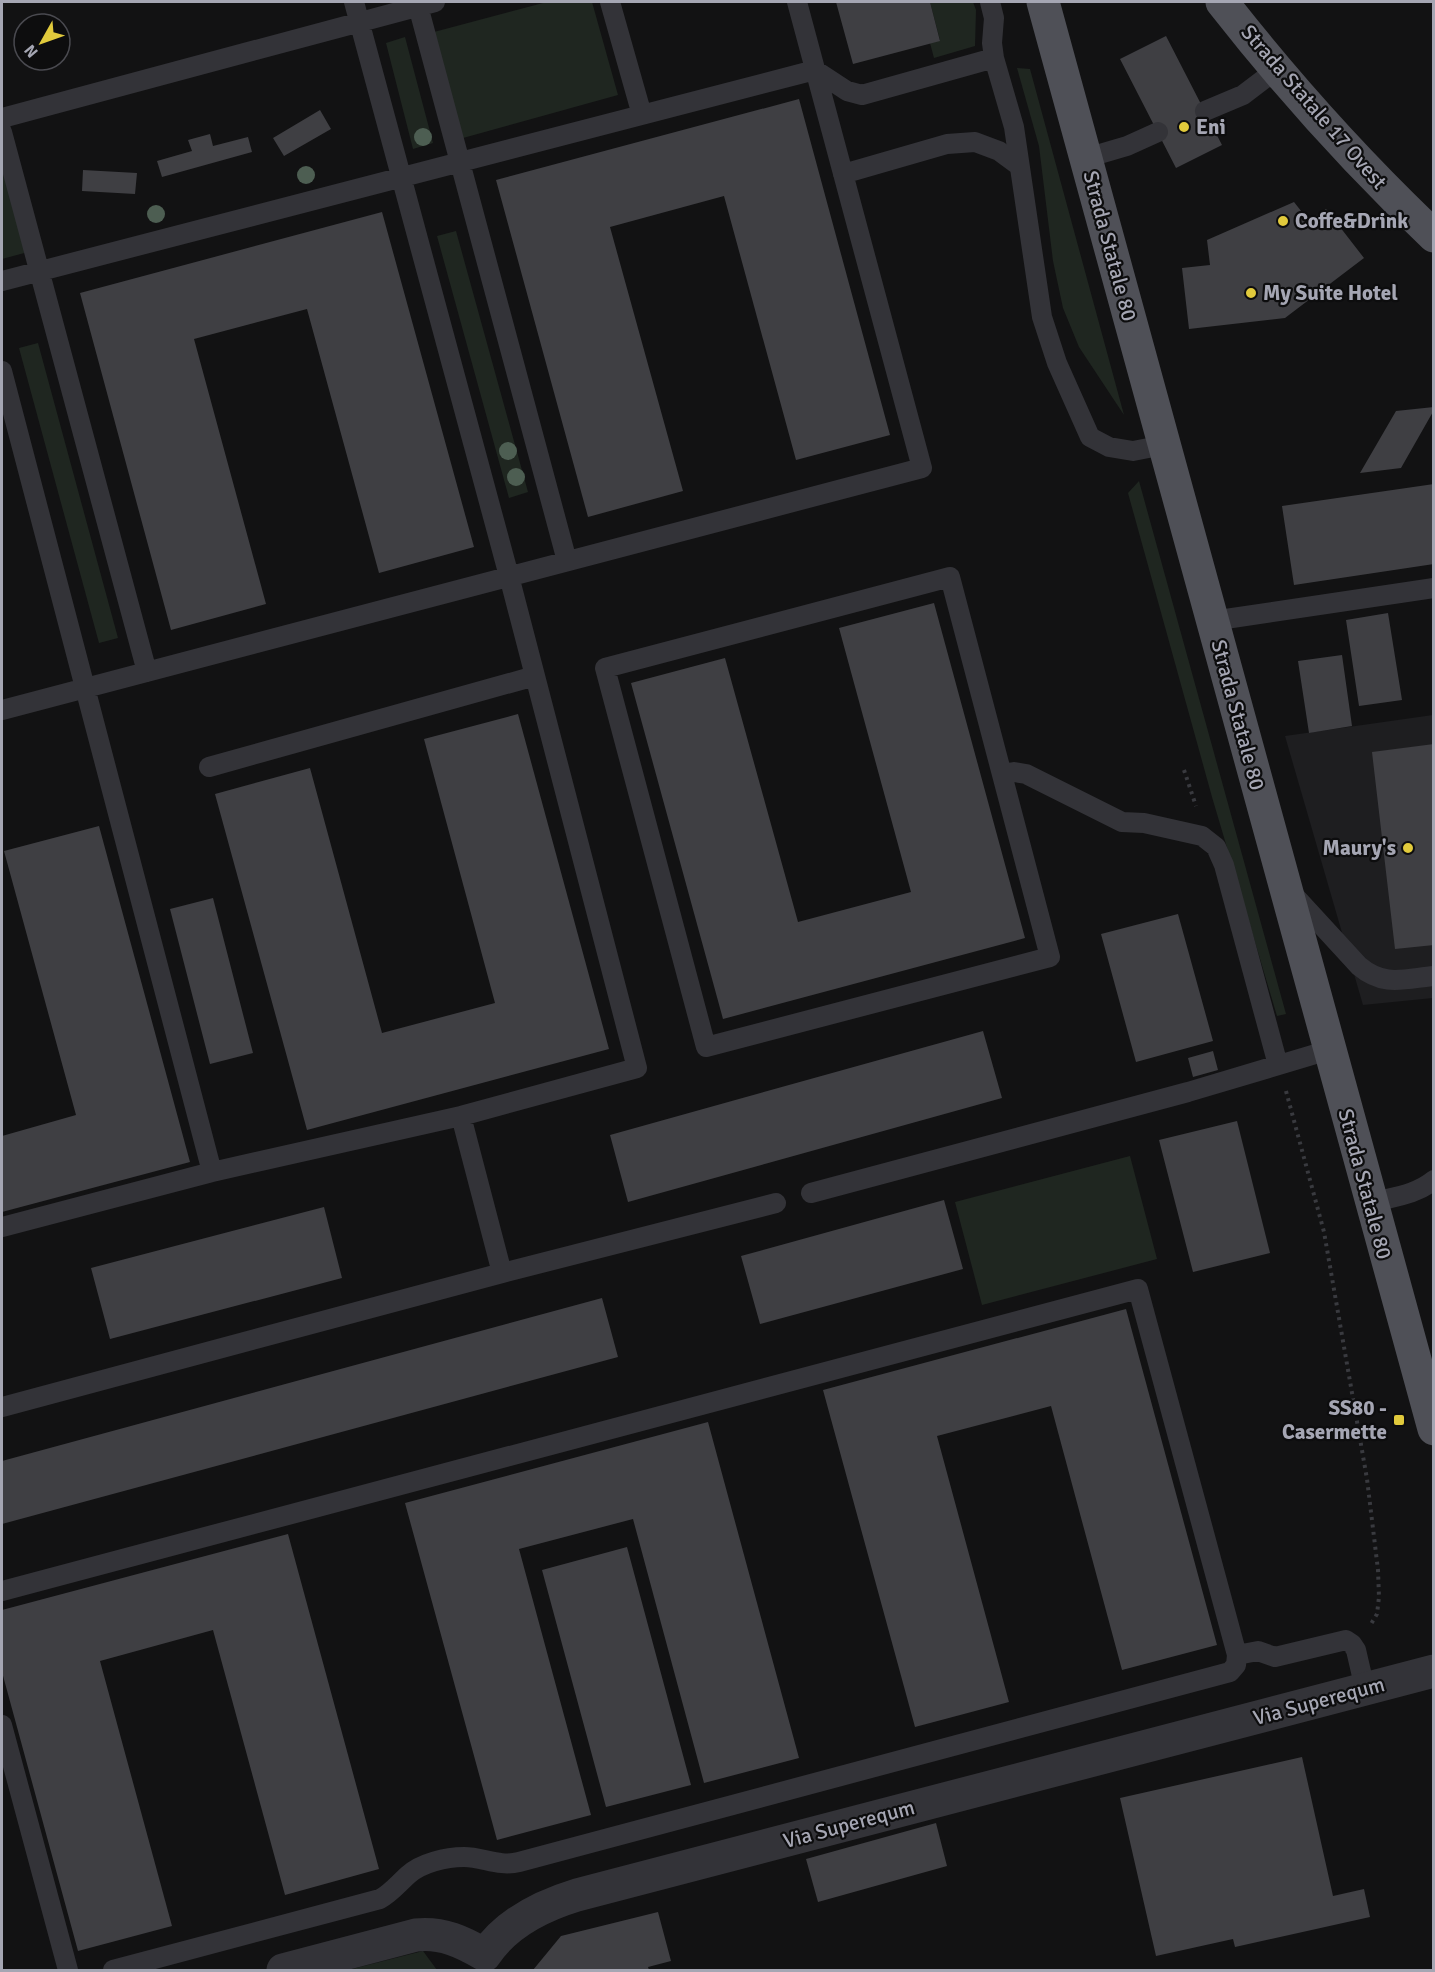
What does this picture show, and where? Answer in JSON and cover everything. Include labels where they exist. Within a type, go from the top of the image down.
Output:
[{"type":"main road","name":"Strada Statale 80","points":[[1043,2],[1434,1429]]},
{"type":"main road","name":"Strada Statale 17 Ovest","points":[[1222,2],[1321,122],[1420,215],[1434,236]]},
{"type":"street","name":"Via Superequm","points":[[283,1971],[427,1934],[449,1937],[482,1963],[500,1936],[516,1923],[568,1897],[1434,1671]]},
{"type":"lane","points":[[2,1227],[212,1172],[461,1116],[637,1068],[509,576],[354,2]]},
{"type":"lane","points":[[610,2],[642,115]]},
{"type":"lane","points":[[2,710],[921,468],[797,2]]},
{"type":"lane","points":[[990,2],[994,18],[992,44],[994,58],[1014,127],[1042,317],[1057,363],[1090,437],[1109,447],[1133,451],[1164,445]]},
{"type":"lane","points":[[2,118],[424,3],[460,163],[567,561]]},
{"type":"lane","points":[[2,281],[815,70],[847,91],[862,95],[994,58]]},
{"type":"lane","points":[[1205,111],[1243,95],[1276,70]]},
{"type":"lane","points":[[2,132],[147,672]]},
{"type":"lane","points":[[1086,158],[1126,146],[1158,132]]},
{"type":"lane","points":[[843,174],[947,144],[975,142],[999,151],[1018,165]]},
{"type":"lane","points":[[2,371],[212,1172]]},
{"type":"lane","points":[[950,577],[1002,774],[1050,957],[706,1047],[605,668],[950,577]]},
{"type":"lane","points":[[1212,621],[1434,588]]},
{"type":"lane","points":[[209,767],[535,676]]},
{"type":"lane","points":[[1002,774],[1014,772],[1026,774],[1122,822],[1144,823],[1202,836],[1216,847],[1224,865],[1278,1065]]},
{"type":"lane","points":[[1283,883],[1359,966],[1370,975],[1383,980],[1434,976]]},
{"type":"lane","points":[[811,1193],[1188,1092],[1329,1050]]},
{"type":"lane","points":[[461,1116],[502,1274]]},
{"type":"lane","points":[[1371,1203],[1415,1192],[1434,1180]]},
{"type":"lane","points":[[2,1407],[776,1203]]},
{"type":"lane","points":[[2,1591],[1138,1289],[1237,1655],[1234,1668],[1224,1675],[519,1863],[505,1864],[464,1857],[433,1863],[415,1870],[390,1893],[373,1901],[113,1971]]},
{"type":"lane","points":[[1237,1655],[1258,1651],[1275,1657],[1342,1640],[1348,1641],[1354,1646],[1365,1689]]},
{"type":"lane","points":[[2,1725],[68,1971]]},
{"type":"path","points":[[1184,770],[1196,806],[1202,836]]},
{"type":"path","points":[[1278,1065],[1324,1232],[1372,1516],[1379,1606],[1374,1621],[1354,1646]]},
{"type":"shaded area","points":[[547,2],[592,2],[618,95],[463,138],[434,32]]},
{"type":"shaded area","points":[[930,2],[973,2],[976,10],[975,46],[934,58],[930,43],[940,40]]},
{"type":"shaded area","points":[[405,37],[433,143],[413,149],[386,43]]},
{"type":"shaded area","points":[[1017,68],[1030,69],[1124,415],[1079,347],[1063,308],[1053,261],[1039,146]]},
{"type":"shaded area","points":[[2,154],[28,252],[2,259]]},
{"type":"shaded area","points":[[456,231],[528,492],[509,498],[437,236]]},
{"type":"shaded area","points":[[38,343],[118,638],[99,643],[19,348]]},
{"type":"shaded area","points":[[1139,481],[1286,1014],[1277,1016],[1212,797],[1128,493]]},
{"type":"shaded area","points":[[1433,715],[1433,998],[1363,1005],[1285,736]]},
{"type":"shaded area","points":[[1130,1156],[1157,1259],[982,1305],[955,1202]]},
{"type":"shaded area","points":[[423,1951],[437,1970],[348,1970]]},
{"type":"building","points":[[836,2],[930,2],[940,41],[853,64]]},
{"type":"building","points":[[1166,36],[1222,145],[1176,168],[1120,59]]},
{"type":"building","points":[[799,99],[890,435],[796,460],[724,196],[610,227],[683,491],[588,517],[496,180]]},
{"type":"building","points":[[320,110],[331,129],[284,156],[273,138]]},
{"type":"building","points":[[210,134],[213,146],[248,137],[252,152],[162,177],[157,161],[192,151],[188,140]]},
{"type":"building","points":[[83,170],[137,173],[135,194],[82,191]]},
{"type":"building","name":"My Suite Hotel","points":[[1294,202],[1309,221],[1326,209],[1364,258],[1285,318],[1189,329],[1182,268],[1210,265],[1207,240]]},
{"type":"building","points":[[382,212],[474,547],[379,573],[307,309],[194,339],[266,604],[171,630],[80,293]]},
{"type":"building","points":[[1434,407],[1401,468],[1360,473],[1396,411]]},
{"type":"building","points":[[1434,484],[1434,564],[1294,585],[1282,506]]},
{"type":"building","points":[[934,603],[1025,938],[723,1019],[631,683],[725,658],[798,922],[911,892],[839,628]]},
{"type":"building","points":[[1388,613],[1402,700],[1359,706],[1346,620]]},
{"type":"building","points":[[1342,655],[1352,726],[1309,733],[1298,661]]},
{"type":"building","points":[[518,714],[609,1049],[307,1130],[215,794],[310,768],[382,1033],[495,1003],[424,739]]},
{"type":"building","name":"Maury's","points":[[1434,744],[1434,945],[1395,949],[1372,752]]},
{"type":"building","points":[[99,826],[190,1162],[2,1212],[2,1136],[76,1115],[4,851]]},
{"type":"building","points":[[213,898],[253,1053],[210,1064],[170,909]]},
{"type":"building","points":[[1178,914],[1213,1041],[1136,1062],[1101,934]]},
{"type":"building","points":[[983,1031],[1002,1098],[628,1202],[610,1135]]},
{"type":"building","points":[[1213,1051],[1218,1070],[1193,1077],[1188,1058]]},
{"type":"building","points":[[1237,1121],[1270,1253],[1193,1272],[1159,1140]]},
{"type":"building","points":[[944,1200],[963,1269],[760,1324],[741,1256]]},
{"type":"building","points":[[324,1207],[342,1278],[110,1339],[91,1268]]},
{"type":"building","points":[[602,1298],[618,1357],[2,1524],[2,1461]]},
{"type":"building","points":[[1126,1309],[1217,1645],[1122,1670],[1051,1406],[937,1436],[1009,1702],[915,1727],[823,1390]]},
{"type":"building","points":[[708,1422],[799,1758],[704,1783],[633,1519],[519,1549],[591,1815],[497,1840],[405,1503]]},
{"type":"building","points":[[288,1534],[379,1869],[285,1895],[213,1630],[100,1661],[172,1926],[78,1951],[2,1672],[2,1610]]},
{"type":"building","points":[[627,1547],[691,1785],[606,1807],[542,1570]]},
{"type":"building","points":[[1302,1757],[1333,1896],[1364,1889],[1370,1917],[1235,1947],[1233,1939],[1156,1956],[1120,1798]]},
{"type":"building","points":[[936,1823],[947,1866],[818,1902],[806,1859]]},
{"type":"building","points":[[658,1912],[671,1961],[648,1967],[649,1970],[533,1970],[561,1936]]},
{"type":"place","name":"Eni","points":[[1184,127]]},
{"type":"place","name":"Coffe&Drink","points":[[1283,221]]},
{"type":"place","name":"My Suite Hotel","points":[[1251,293]]},
{"type":"place","name":"Maury's","points":[[1408,848]]},
{"type":"place","name":"SS80 - Casermette","points":[[1399,1420]]}]
